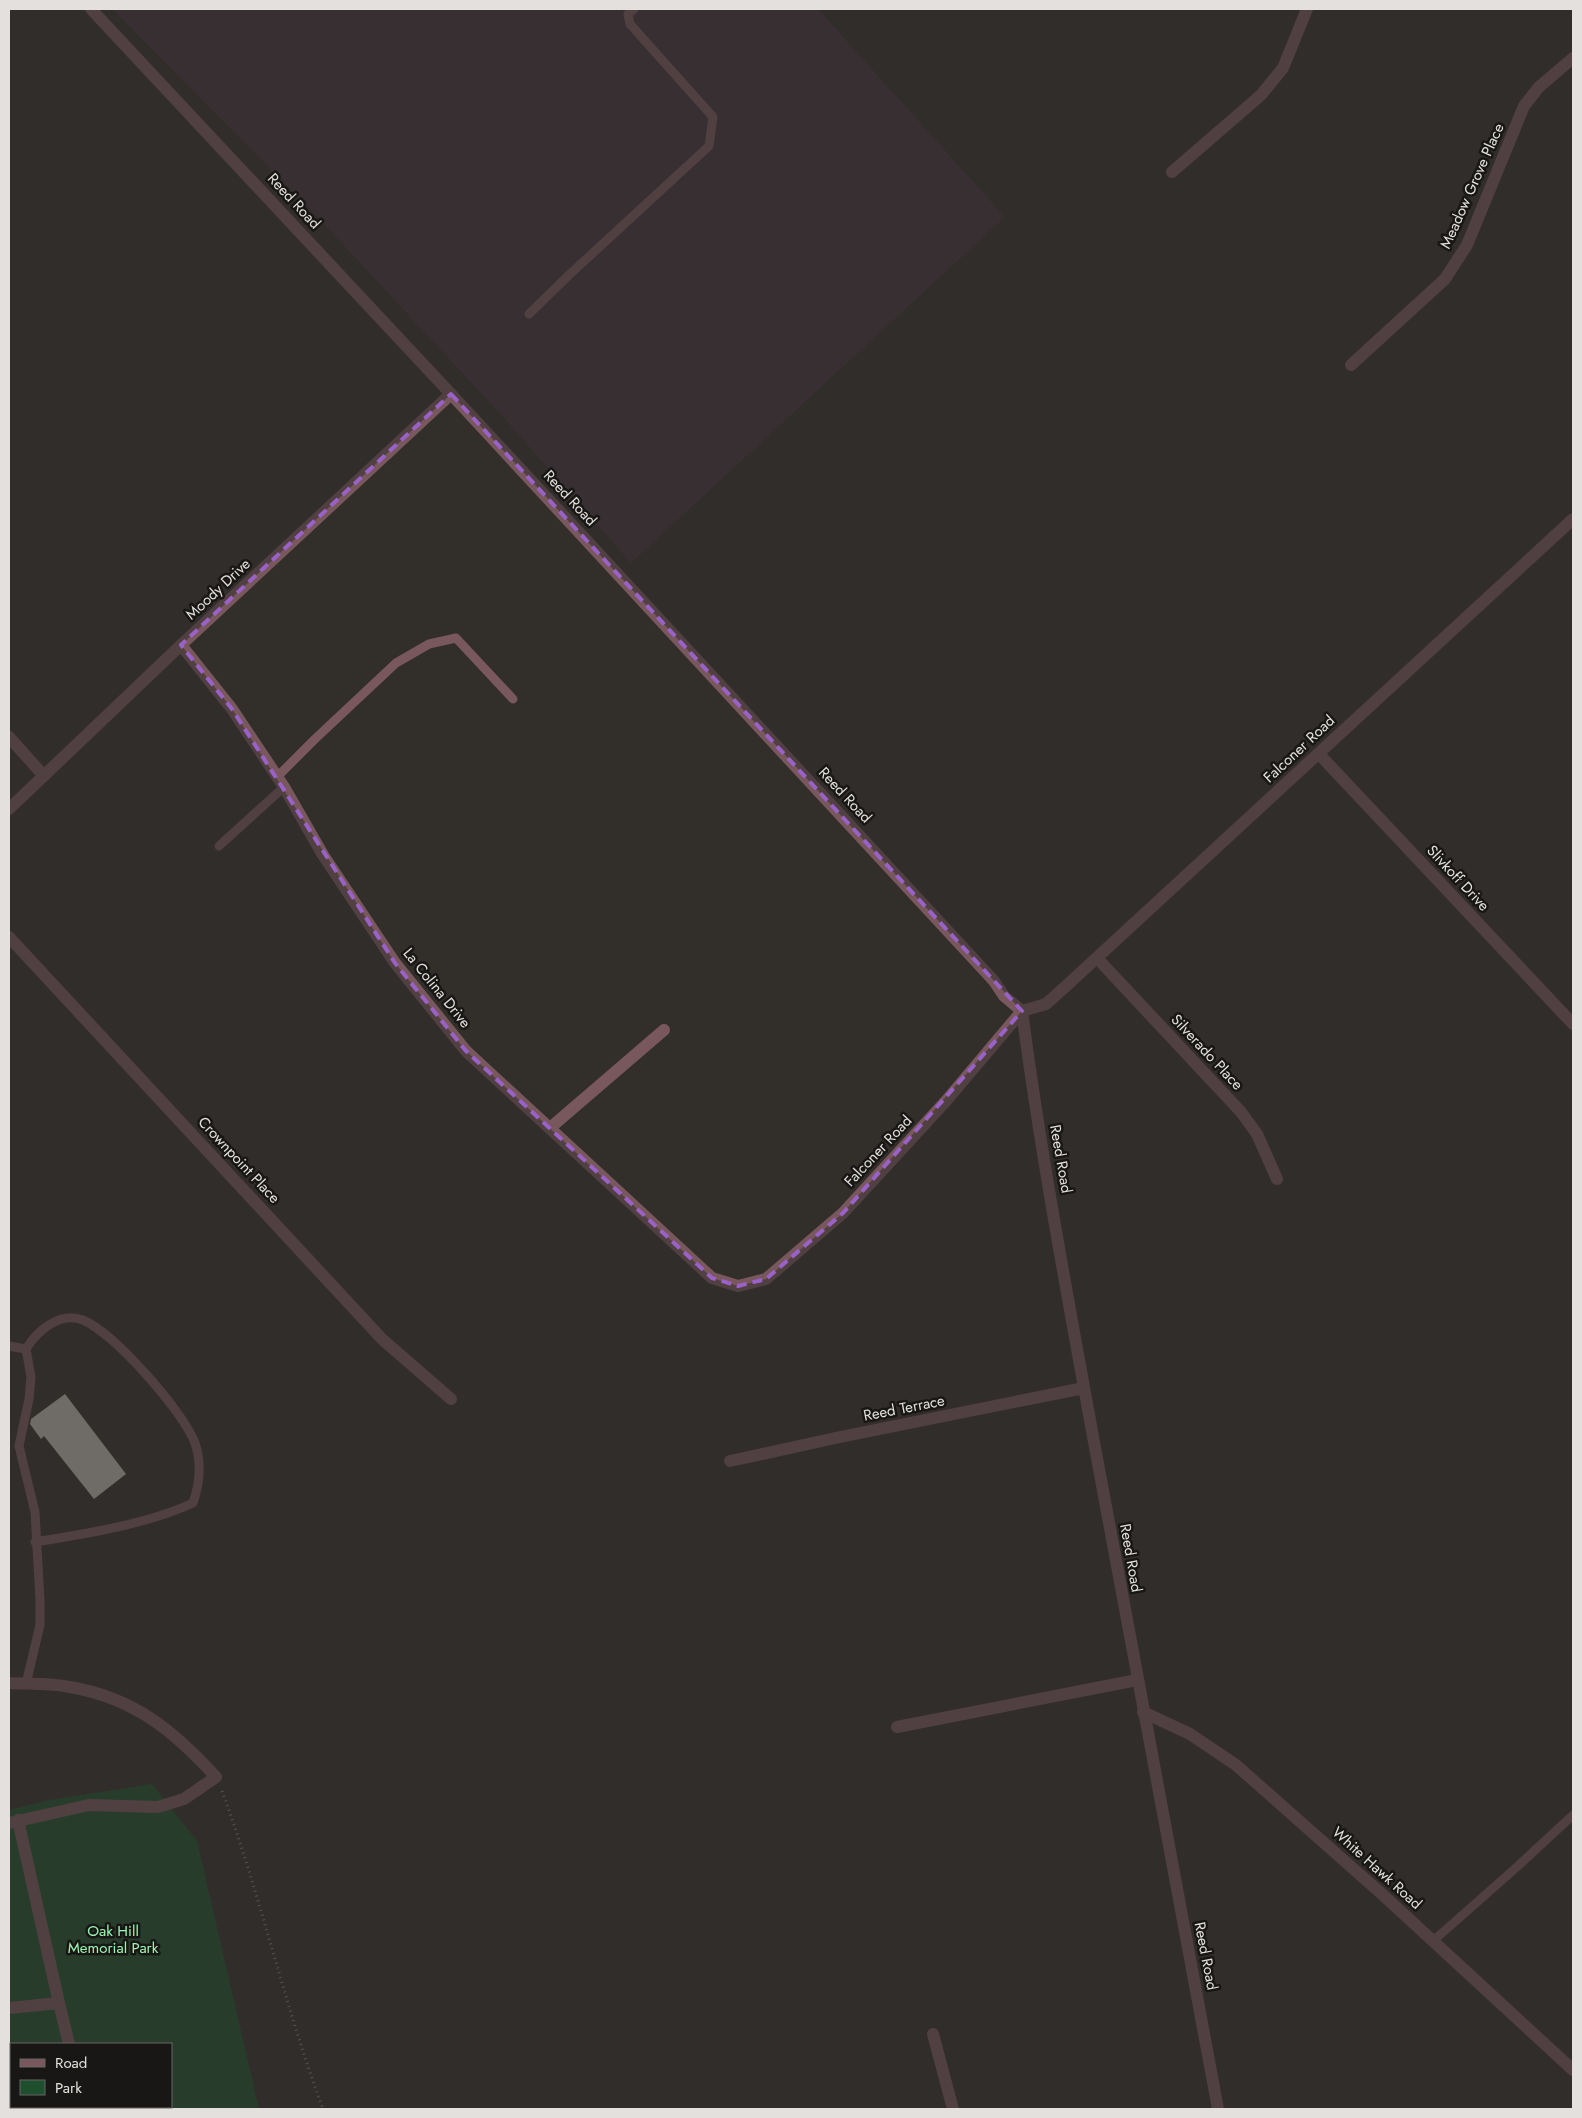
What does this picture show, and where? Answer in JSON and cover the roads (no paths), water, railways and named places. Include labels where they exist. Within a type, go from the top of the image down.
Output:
[{"type":"street","name":"Reed Road","points":[[92,9],[988,973],[1004,996],[1022,1011],[1033,1095],[1084,1388],[1218,2109]]},
{"type":"street","points":[[1172,172],[1261,95],[1283,68],[1307,9]]},
{"type":"street","name":"Meadow Grove Place","points":[[1351,365],[1445,279],[1467,245],[1524,106],[1539,87],[1573,58]]},
{"type":"street","name":"Moody Drive","points":[[9,809],[181,645],[451,394]]},
{"type":"street","name":"Falconer Road","points":[[738,1286],[766,1279],[843,1212],[946,1101],[1022,1011],[1046,1004],[1573,519]]},
{"type":"street","name":"La Colina Drive","points":[[181,645],[232,709],[280,782],[323,855],[395,963],[466,1051],[712,1278],[738,1286]]},
{"type":"street","points":[[9,737],[44,776]]},
{"type":"street","name":"Slivkoff Drive","points":[[1319,754],[1573,1024]]},
{"type":"street","name":"Crownpoint Place","points":[[9,937],[382,1339],[451,1399]]},
{"type":"street","name":"Silverado Place","points":[[1097,958],[1241,1112],[1257,1134],[1277,1179]]},
{"type":"street","points":[[550,1128],[664,1030]]},
{"type":"street","name":"Reed Terrace","points":[[730,1461],[1084,1388]]},
{"type":"street","points":[[897,1727],[1137,1680]]},
{"type":"street","points":[[9,1683],[70,1686],[144,1712],[187,1746],[216,1777],[184,1799],[158,1807],[89,1805],[13,1821],[68,2043]]},
{"type":"street","name":"White Hawk Road","points":[[1143,1712],[1190,1734],[1236,1765],[1433,1941],[1573,2070]]},
{"type":"street","points":[[9,2008],[59,2003]]},
{"type":"street","points":[[933,2034],[952,2109]]},
{"type":"lane","points":[[529,314],[569,274],[709,146],[713,117],[630,24],[628,14],[634,9]]},
{"type":"lane","points":[[219,846],[280,782],[315,739],[396,663],[429,644],[456,638],[513,699]]},
{"type":"lane","points":[[26,1684],[40,1626],[40,1600],[36,1542],[35,1512],[19,1446],[29,1399],[30,1377],[26,1349],[33,1338],[48,1325],[62,1319],[81,1319],[108,1335],[140,1368],[185,1424],[195,1443],[200,1473],[199,1486],[193,1503],[176,1511],[77,1535],[36,1542]]},
{"type":"lane","points":[[9,1346],[26,1349]]},
{"type":"lane","points":[[1433,1941],[1573,1815]]},
{"type":"park label","name":"Oak Hill Memorial Park","points":[[113,1940]]}]
